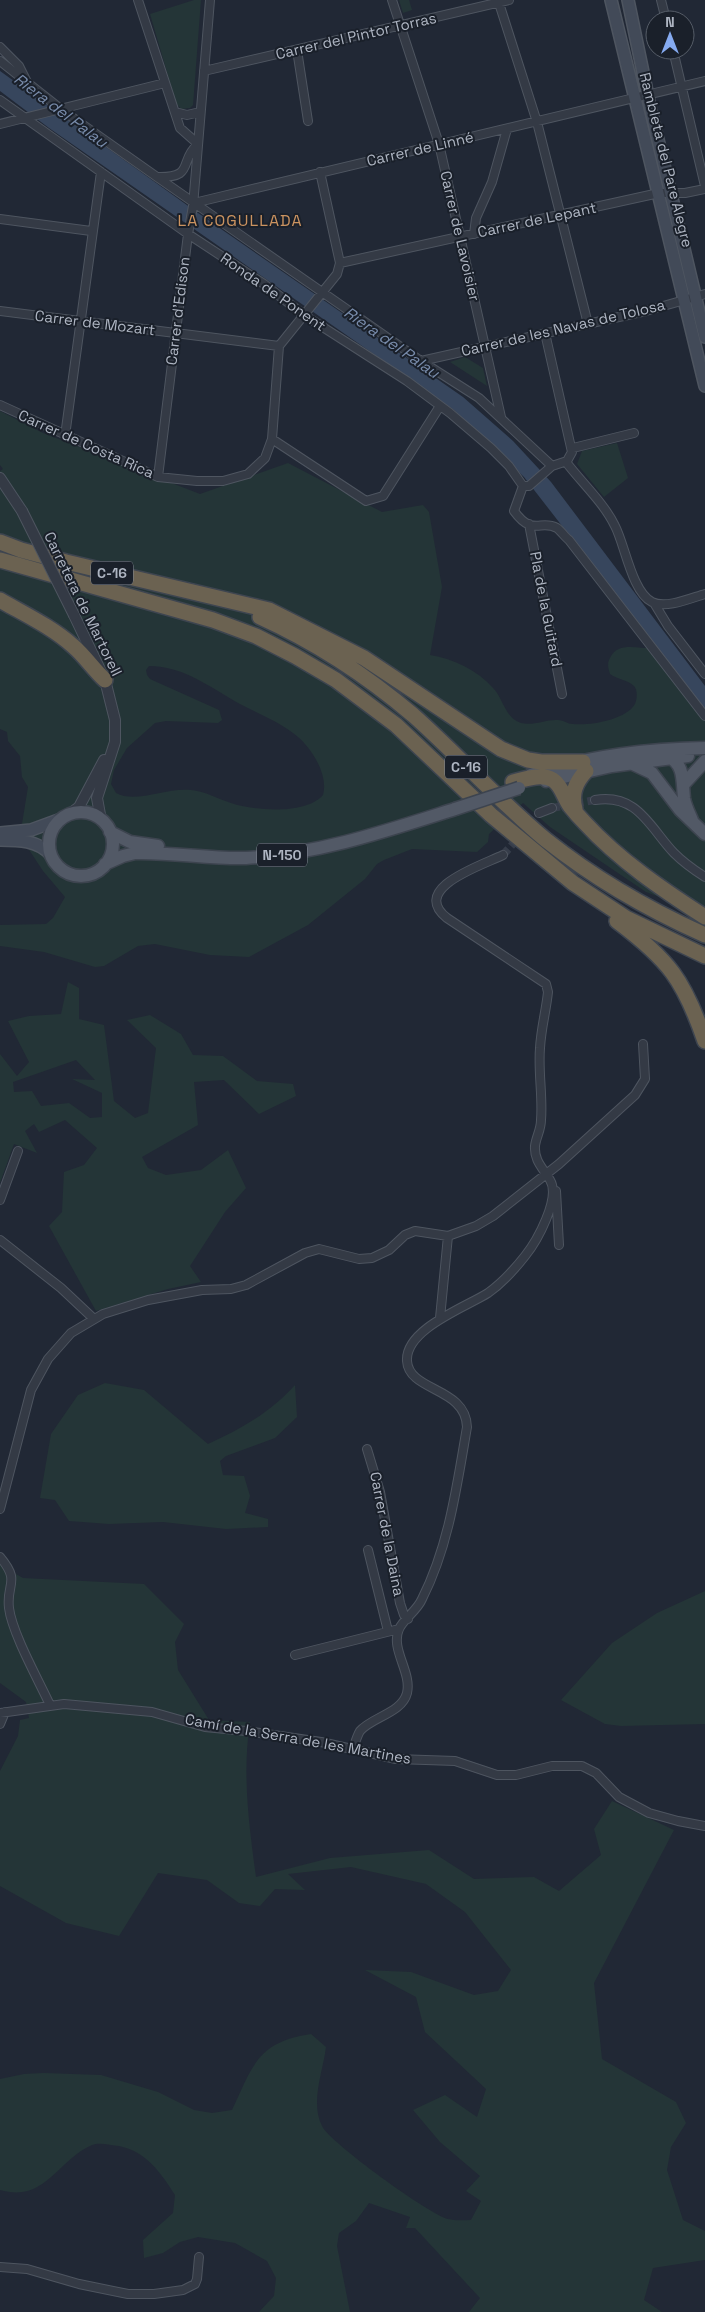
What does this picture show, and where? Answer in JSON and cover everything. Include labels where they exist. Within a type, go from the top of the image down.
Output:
[{"type":"highway","name":"C-16","points":[[0,542],[39,555],[226,602],[274,623],[342,662],[412,715],[545,839],[579,865],[635,902],[705,935]]},
{"type":"highway","name":"C-16","points":[[0,560],[213,620],[256,636],[295,656],[350,689],[396,725],[491,814],[573,883],[626,918],[705,956]]},
{"type":"highway","points":[[0,600],[71,644],[87,658],[96,672],[105,680]]},
{"type":"highway","points":[[226,602],[269,610],[364,658],[484,738],[516,755],[550,763],[585,767],[573,794],[575,811]]},
{"type":"highway","points":[[516,785],[542,777],[552,779],[558,784],[584,823],[632,866],[705,917]]},
{"type":"highway","points":[[573,883],[593,903],[647,944],[671,968],[686,991],[705,1041]]},
{"type":"main road","name":"Rambleta del Pare Alegre","points":[[611,0],[635,98],[695,297],[705,337]]},
{"type":"main road","name":"Rambleta del Pare Alegre","points":[[628,0],[664,193]]},
{"type":"main road","name":"Rambleta del Pare Alegre","points":[[695,297],[705,386]]},
{"type":"main road","name":"N-150","points":[[105,864],[122,856],[135,853],[247,858],[300,852],[370,836],[516,785],[585,767],[632,758],[702,750]]},
{"type":"main road","points":[[632,758],[671,758],[702,750]]},
{"type":"main road","points":[[632,758],[648,770],[664,786],[680,810],[705,834]]},
{"type":"main road","points":[[671,758],[678,764],[684,784],[685,803],[692,820]]},
{"type":"main road","points":[[664,786],[662,773],[664,766],[671,758]]},
{"type":"main road","points":[[684,784],[705,761]]},
{"type":"main road","name":"N-150","points":[[552,779],[585,767]]},
{"type":"main road","name":"N-150","points":[[110,832],[130,842],[143,844],[214,851],[258,850],[340,837],[452,806]]},
{"type":"main road","points":[[0,833],[31,830],[66,816],[85,812],[101,820],[110,832],[112,847],[105,864],[92,873],[73,875],[59,867],[44,848],[29,842],[0,840]]},
{"type":"main road","points":[[51,855],[49,844],[51,833],[66,816]]},
{"type":"street","points":[[138,0],[180,128],[198,144]]},
{"type":"street","name":"Carrer d'Edison","points":[[158,478],[188,231],[194,204],[210,0]]},
{"type":"street","name":"Carrer de Lavoisier","points":[[392,0],[439,144],[501,417]]},
{"type":"street","name":"Carrer del Pintor Torras","points":[[204,71],[400,26],[498,1],[509,0]]},
{"type":"street","points":[[498,1],[537,122],[588,324]]},
{"type":"street","name":"Ronda de Ponent","points":[[0,47],[19,66],[27,81]]},
{"type":"street","points":[[297,50],[308,121]]},
{"type":"street","points":[[675,60],[705,188]]},
{"type":"street","name":"Ronda de Ponent","points":[[0,61],[27,81],[59,110],[421,361],[479,398],[501,417],[549,469]]},
{"type":"street","name":"Carrer de Linné","points":[[194,204],[320,172],[705,81]]},
{"type":"street","points":[[0,124],[165,83]]},
{"type":"street","name":"Ronda de Ponent","points":[[0,100],[11,109]]},
{"type":"street","name":"Ronda de Ponent","points":[[0,105],[30,118],[101,172],[407,381],[491,448],[526,486]]},
{"type":"street","points":[[175,112],[187,115],[200,112]]},
{"type":"street","points":[[474,234],[476,218],[492,182],[507,129]]},
{"type":"street","name":"Carrer d'Edison","points":[[157,177],[170,178],[181,174],[188,164],[190,151],[198,144]]},
{"type":"street","points":[[65,436],[82,320],[91,231],[101,172]]},
{"type":"street","points":[[320,172],[340,264],[337,274],[279,346],[272,439],[366,501],[383,496],[440,406]]},
{"type":"street","name":"Carrer de Lepant","points":[[340,264],[664,193],[705,188]]},
{"type":"street","points":[[0,220],[91,231]]},
{"type":"street","name":"Carrer de les Navas de Tolosa","points":[[421,361],[588,324],[695,297]]},
{"type":"street","name":"Carrer de Mozart","points":[[0,311],[279,346]]},
{"type":"street","points":[[545,333],[572,448],[571,456],[566,462],[549,469],[526,486],[514,511],[522,522],[537,527],[549,526],[557,528],[705,716]]},
{"type":"street","name":"Carrer de Costa Rica","points":[[0,405],[158,478],[223,481],[248,474],[265,458],[272,439]]},
{"type":"street","points":[[572,448],[634,433]]},
{"type":"street","points":[[566,462],[615,524],[633,576],[648,598],[654,602],[668,626],[705,674]]},
{"type":"street","name":"Carretera de Martorell","points":[[0,478],[22,511],[105,680],[115,720],[116,734],[113,750],[97,798],[101,820]]},
{"type":"street","name":"Pla de la Guitard","points":[[529,524],[562,694]]},
{"type":"street","points":[[654,602],[669,603],[705,594]]},
{"type":"street","points":[[66,816],[79,807],[105,758],[113,750]]},
{"type":"street","points":[[596,800],[606,798],[627,804],[642,813],[673,852],[692,869],[705,877]]},
{"type":"street","points":[[540,813],[552,808]]},
{"type":"street","points":[[503,855],[463,873],[448,883],[440,889],[436,900],[438,909],[447,918],[546,984],[548,992],[540,1049],[542,1121],[535,1145],[536,1160],[556,1190],[559,1245]]},
{"type":"street","points":[[0,1509],[25,1410],[35,1382],[57,1347],[71,1333],[94,1319],[148,1300],[186,1292],[230,1289],[246,1285],[305,1252],[319,1250],[366,1259],[385,1253],[405,1235],[415,1231],[448,1236],[476,1226],[493,1216],[576,1149],[641,1087],[645,1079],[643,1044]]},
{"type":"street","points":[[0,1200],[18,1151]]},
{"type":"street","points":[[353,1749],[360,1731],[397,1706],[407,1693],[407,1680],[397,1637],[399,1629],[422,1600],[448,1532],[467,1427],[467,1418],[460,1405],[413,1375],[407,1361],[408,1353],[419,1336],[430,1325],[488,1293],[512,1272],[526,1255],[542,1228],[551,1204],[552,1185]]},
{"type":"street","points":[[440,1318],[448,1236]]},
{"type":"street","points":[[0,1240],[61,1288],[94,1319]]},
{"type":"street","name":"Carrer de la Daina","points":[[367,1448],[380,1492],[400,1603],[404,1615],[408,1619]]},
{"type":"street","points":[[368,1550],[388,1631]]},
{"type":"street","points":[[0,1557],[10,1570],[12,1578],[8,1602],[13,1623],[50,1705]]},
{"type":"street","points":[[295,1656],[399,1629]]},
{"type":"street","name":"Camí de la Serra de les Martines","points":[[2,1713],[64,1704],[152,1712],[206,1727],[257,1732],[353,1749],[396,1759],[456,1760],[489,1773],[508,1776],[552,1766],[582,1766],[596,1773],[619,1797],[649,1813],[705,1826]]},
{"type":"street","points":[[0,1724],[2,1713]]},
{"type":"street","points":[[0,2267],[27,2269],[78,2284],[128,2294],[154,2294],[183,2290],[195,2284],[198,2279],[199,2257]]},
{"type":"shaded area","points":[[194,0],[201,0],[193,105],[190,108],[181,109],[176,103],[150,14]]},
{"type":"shaded area","points":[[399,0],[409,0],[412,10],[403,13]]},
{"type":"shaded area","points":[[465,357],[483,368],[487,386],[450,362]]},
{"type":"shaded area","points":[[0,411],[43,433],[200,494],[288,463],[382,512],[423,505],[429,512],[442,587],[430,655],[456,662],[480,676],[496,692],[511,717],[521,723],[531,724],[558,720],[571,724],[588,724],[607,721],[624,714],[635,704],[636,690],[632,684],[610,674],[609,660],[614,652],[624,647],[656,648],[705,710],[705,914],[646,892],[550,827],[523,803],[489,834],[488,842],[477,852],[412,849],[384,860],[377,864],[365,879],[308,925],[249,957],[210,955],[155,944],[138,946],[104,966],[95,967],[44,952],[0,946],[0,925],[46,924],[53,918],[65,897],[43,871],[20,836],[28,787],[22,777],[20,756],[8,741],[7,732],[0,729],[0,471],[3,469],[0,465]],"holes":[[[149,666],[162,667],[197,679],[293,733],[312,752],[321,769],[324,787],[323,795],[305,806],[266,809],[241,806],[191,790],[133,797],[116,793],[111,784],[114,770],[127,748],[155,723],[166,721],[218,723],[222,720],[219,710],[150,679],[147,675],[146,670]]]},
{"type":"shaded area","points":[[617,443],[628,478],[604,497],[577,464],[582,451]]},
{"type":"shaded area","points":[[68,982],[79,988],[79,1019],[104,1025],[114,1101],[135,1118],[148,1113],[156,1048],[127,1020],[150,1015],[181,1034],[193,1055],[223,1056],[257,1081],[293,1084],[296,1096],[259,1114],[224,1080],[194,1082],[198,1125],[142,1157],[148,1168],[166,1175],[201,1170],[228,1150],[246,1188],[225,1212],[190,1266],[201,1282],[168,1289],[96,1311],[49,1226],[62,1212],[64,1172],[84,1165],[97,1148],[65,1120],[39,1132],[34,1124],[25,1131],[37,1153],[14,1144],[0,1183],[0,1054],[17,1076],[29,1062],[8,1021],[29,1016],[61,1014]],"holes":[[[76,1060],[95,1080],[72,1079],[102,1093],[102,1117],[90,1118],[69,1103],[41,1106],[32,1091],[14,1092],[13,1082]]]},
{"type":"shaded area","points":[[105,1383],[144,1390],[208,1444],[266,1412],[295,1385],[297,1417],[275,1438],[226,1456],[220,1461],[223,1475],[244,1476],[250,1496],[245,1513],[268,1519],[268,1527],[226,1529],[163,1522],[109,1524],[69,1521],[55,1500],[40,1498],[51,1434],[78,1395]]},
{"type":"shaded area","points":[[0,1565],[23,1578],[144,1584],[184,1624],[175,1642],[178,1670],[209,1720],[250,1722],[247,1780],[249,1819],[256,1877],[330,1858],[429,1850],[474,1879],[534,1877],[559,1891],[601,1855],[594,1829],[612,1801],[674,1830],[594,1983],[602,2059],[676,2102],[686,2123],[671,2147],[667,2170],[683,2220],[705,2231],[705,2260],[653,2268],[644,2300],[662,2312],[469,2312],[480,2298],[415,2228],[406,2228],[410,2217],[369,2203],[356,2221],[339,2233],[337,2246],[350,2312],[259,2312],[274,2296],[276,2278],[267,2261],[235,2243],[198,2237],[180,2242],[163,2253],[144,2258],[143,2240],[173,2213],[175,2195],[152,2164],[129,2149],[119,2146],[95,2144],[80,2152],[50,2178],[29,2191],[0,2190],[0,2079],[24,2074],[44,2073],[101,2075],[158,2092],[194,2110],[212,2113],[232,2110],[252,2069],[259,2058],[268,2050],[279,2043],[311,2034],[326,2047],[317,2097],[317,2107],[322,2126],[342,2147],[422,2205],[448,2219],[471,2220],[481,2201],[466,2191],[480,2176],[440,2142],[413,2110],[445,2095],[477,2117],[486,2089],[425,2032],[416,1997],[365,1970],[411,1972],[474,1995],[498,1991],[511,1970],[465,1912],[426,1884],[351,1867],[288,1874],[305,1890],[275,1889],[260,1906],[239,1903],[207,1880],[158,1873],[119,1936],[66,1923],[0,1886],[0,1771],[18,1736],[20,1720],[29,1718],[26,1702],[0,1683]]},
{"type":"shaded area","points":[[705,1591],[705,1724],[621,1726],[605,1724],[561,1700],[612,1643],[657,1613]]},
{"type":"water","name":"Riera del Palau","points":[[0,71],[198,213],[463,397],[513,441],[551,482],[705,686],[705,710],[524,477],[454,410],[49,128],[0,91]]},
{"type":"tunnel","points":[[552,808],[595,800]]},
{"type":"tunnel","points":[[503,855],[520,836]]},
{"type":"district","name":"LA COGULLADA","points":[[240,220]]}]
